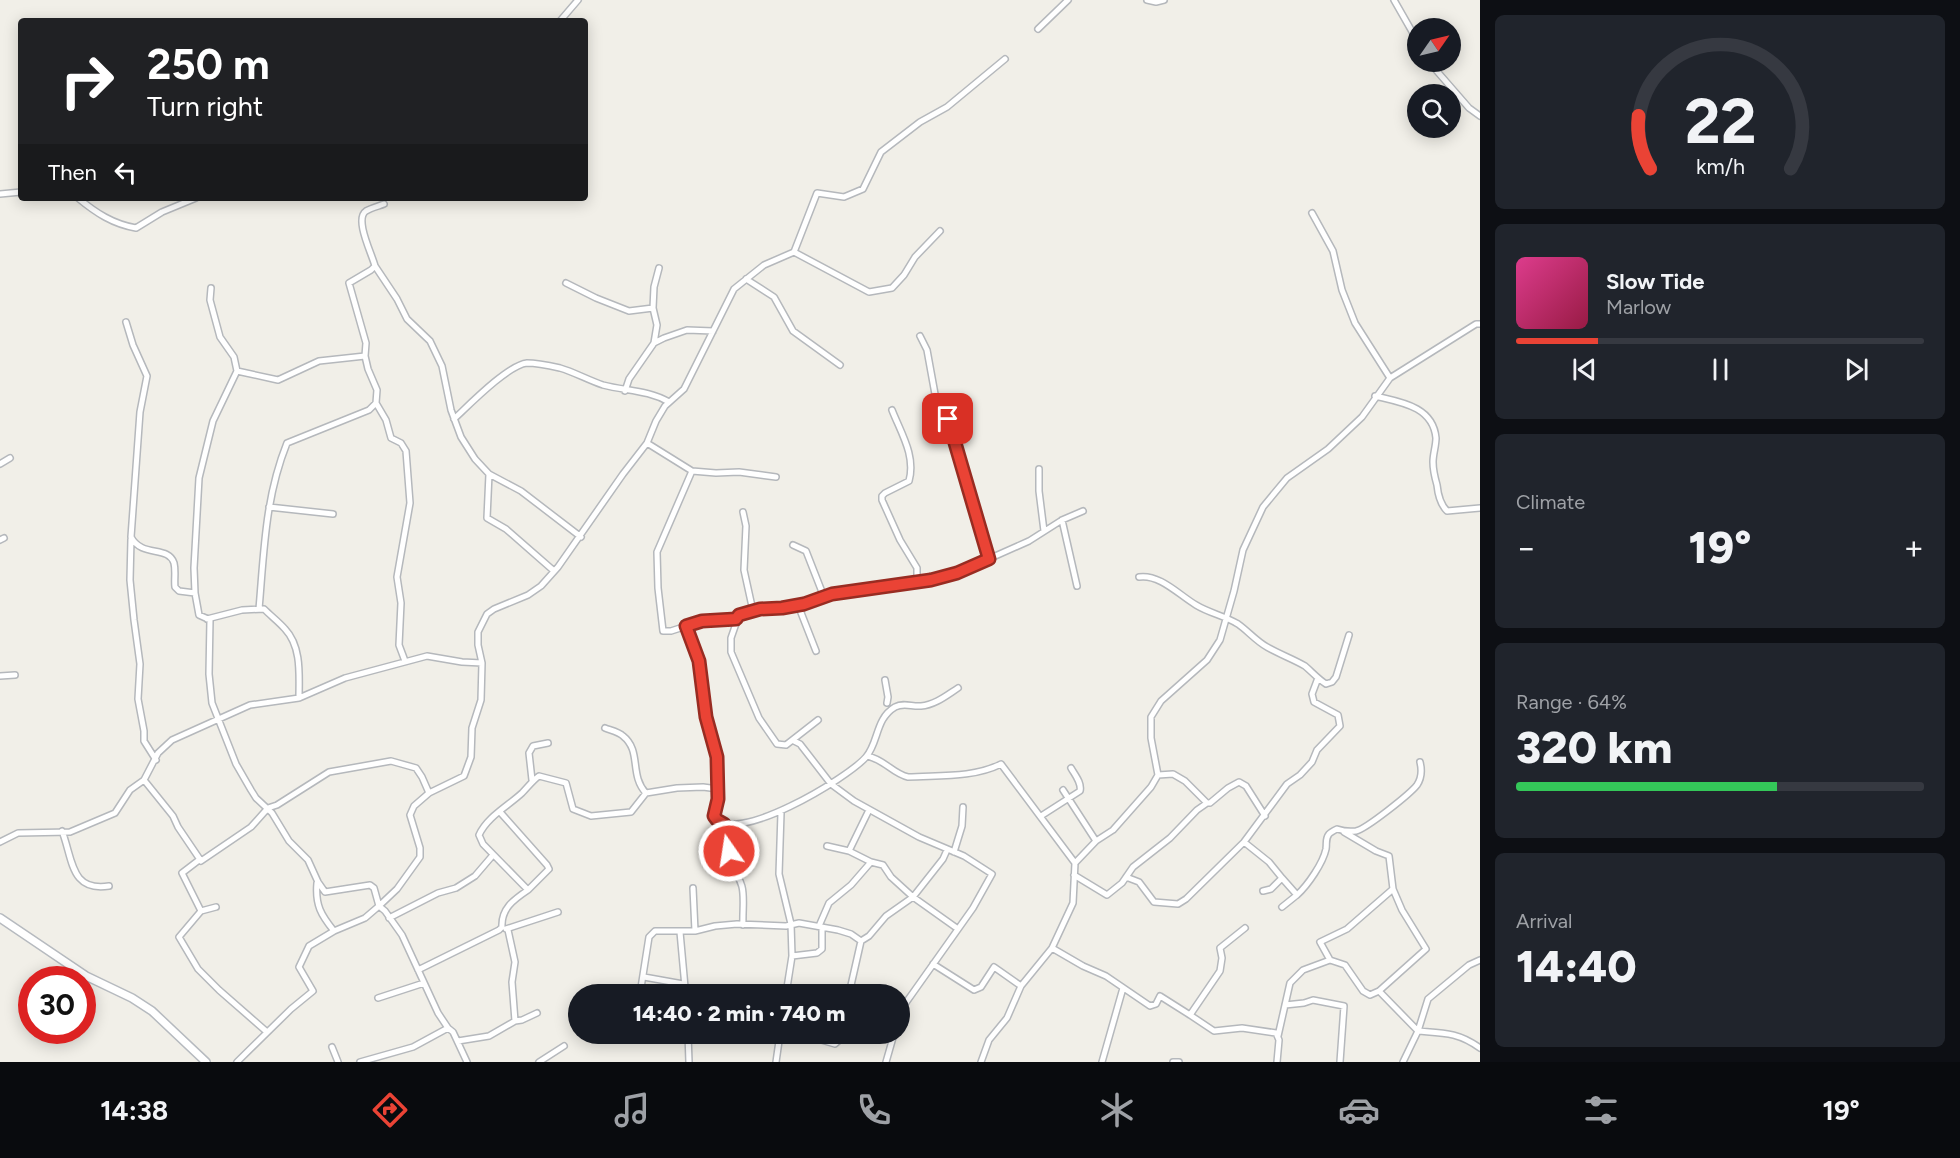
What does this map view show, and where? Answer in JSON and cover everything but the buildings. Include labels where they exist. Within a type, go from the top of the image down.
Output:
[{"type":"street","points":[[563,18],[578,0]]},
{"type":"street","points":[[1038,29],[1068,0]]},
{"type":"street","points":[[1147,0],[1156,2],[1164,0]]},
{"type":"street","points":[[1394,0],[1407,23]]},
{"type":"street","points":[[237,1062],[312,991],[299,967],[309,946],[334,931],[365,918],[398,889],[420,857],[420,848],[410,815],[418,801],[464,776],[468,771],[472,728],[481,700],[482,663],[477,632],[487,614],[528,595],[541,586],[581,537],[623,474],[647,443],[656,420],[669,402],[684,388],[734,289],[764,265],[794,252],[817,193],[844,197],[863,189],[881,152],[920,122],[947,107],[1005,59]]},
{"type":"street","points":[[1438,72],[1469,108],[1480,116]]},
{"type":"street","points":[[0,194],[18,192]]},
{"type":"street","points":[[81,201],[93,211],[116,224],[136,228],[162,212],[189,201]]},
{"type":"street","points":[[384,204],[366,211],[361,216],[361,224],[375,266],[411,324],[430,341],[436,353],[442,366],[460,436],[475,459],[489,474],[521,491],[581,537]]},
{"type":"street","points":[[1311,213],[1332,251],[1342,290],[1355,323],[1389,378]]},
{"type":"street","points":[[794,252],[869,292],[892,288],[904,275],[915,257],[940,231]]},
{"type":"street","points":[[375,266],[349,283],[366,343],[365,356],[368,369],[377,390],[376,403],[386,420],[391,438],[401,443],[406,451],[410,503],[397,577],[401,603],[399,645],[405,661]]},
{"type":"street","points":[[624,391],[629,379],[654,343],[657,325],[653,308],[654,287],[659,268]]},
{"type":"street","points":[[746,279],[774,297],[793,331],[840,365]]},
{"type":"street","points":[[566,284],[629,311],[653,308]]},
{"type":"street","points":[[211,288],[210,300],[220,337],[234,357],[237,371],[213,421],[199,478],[194,568],[195,593],[199,615],[210,620],[209,674],[212,703],[236,764],[256,798],[268,808],[289,841],[308,860],[325,892],[370,885],[374,888],[379,906],[402,935],[438,1013],[453,1032],[467,1062]]},
{"type":"street","points":[[126,322],[133,345],[147,376],[140,412],[130,580],[141,664],[138,699],[144,741],[156,760]]},
{"type":"street","points":[[981,1062],[989,1040],[1007,1018],[1021,986],[1052,948],[1073,903],[1075,863],[1096,841],[1113,830],[1151,787],[1158,775],[1151,738],[1151,717],[1161,701],[1207,660],[1220,640],[1243,550],[1263,507],[1287,478],[1328,448],[1357,422],[1389,378],[1476,324],[1480,324]]},
{"type":"street","points":[[654,343],[687,330],[713,331]]},
{"type":"street","points":[[920,336],[927,350],[939,406],[948,419],[963,463],[989,559]]},
{"type":"street","points":[[237,371],[278,380],[319,361],[365,356]]},
{"type":"street","points":[[454,419],[496,380],[526,363],[558,368],[624,391],[640,390],[656,394],[669,402]]},
{"type":"street","points":[[1375,396],[1418,407],[1431,422],[1436,438],[1433,461],[1438,494],[1443,507],[1447,511],[1480,508]]},
{"type":"street","points":[[259,609],[265,527],[287,443],[369,410],[376,403]]},
{"type":"street","points":[[892,410],[910,455],[912,469],[909,481],[885,493],[882,500],[894,522],[900,540],[917,568],[917,581]]},
{"type":"street","points":[[647,443],[692,471],[739,472],[776,477]]},
{"type":"street","points":[[0,464],[10,458]]},
{"type":"street","points":[[1039,469],[1044,531]]},
{"type":"street","points":[[692,471],[657,552],[663,631],[702,621],[736,619]]},
{"type":"street","points":[[489,474],[488,518],[506,530],[554,571]]},
{"type":"street","points":[[269,507],[333,514]]},
{"type":"street","points":[[818,720],[786,746],[777,744],[759,718],[731,652],[730,638],[739,615],[798,605],[832,594],[931,580],[957,573],[1029,541],[1062,520],[1083,511]]},
{"type":"street","points":[[743,512],[746,526],[744,570],[753,611]]},
{"type":"street","points":[[1062,520],[1077,586]]},
{"type":"street","points":[[131,537],[143,550],[170,557],[174,565],[175,588],[179,591],[195,593]]},
{"type":"street","points":[[794,545],[806,551],[824,597]]},
{"type":"street","points":[[1138,577],[1144,576],[1163,584],[1218,616],[1227,617],[1265,646],[1305,667],[1326,684],[1332,682],[1336,677],[1349,634]]},
{"type":"street","points":[[798,605],[816,651]]},
{"type":"street","points":[[207,619],[242,610],[264,609],[286,630],[294,642],[299,662],[299,698]]},
{"type":"street","points":[[686,626],[699,661],[706,717],[717,757],[718,789],[714,816],[724,824],[739,824],[781,813],[788,806],[809,797],[831,784],[867,756],[877,728],[893,708],[903,704],[929,705],[958,688]]},
{"type":"street","points":[[0,842],[18,833],[75,830],[115,813],[130,790],[144,780],[158,753],[172,740],[250,705],[299,698],[345,678],[427,656],[482,663]]},
{"type":"street","points":[[0,676],[15,675]]},
{"type":"street","points":[[1126,877],[1139,882],[1154,902],[1178,903],[1186,899],[1244,842],[1287,784],[1300,775],[1312,762],[1317,750],[1340,726],[1338,715],[1314,702],[1312,694],[1318,678]]},
{"type":"street","points":[[885,680],[888,697],[886,715]]},
{"type":"street","points":[[887,703],[893,708]]},
{"type":"street","points":[[605,728],[623,736],[634,752],[637,782],[646,793]]},
{"type":"street","points":[[794,741],[800,744],[831,784],[868,810],[992,874],[973,908],[910,997]]},
{"type":"street","points":[[532,780],[529,753],[533,746],[548,743]]},
{"type":"street","points":[[867,756],[884,762],[901,776],[908,777],[974,773],[989,770],[1001,764],[1075,863]]},
{"type":"street","points":[[201,911],[182,873],[199,860],[205,860],[251,827],[268,808],[277,805],[329,772],[391,761],[416,768],[429,793]]},
{"type":"street","points":[[1343,831],[1355,831],[1366,827],[1416,786],[1422,769],[1420,762]]},
{"type":"street","points":[[1041,816],[1080,791],[1081,787],[1071,768]]},
{"type":"street","points":[[1158,775],[1173,774],[1185,781],[1207,803]]},
{"type":"street","points":[[528,890],[483,844],[479,835],[486,824],[539,776],[566,783],[573,809],[591,816],[631,812],[646,793],[677,788],[718,789]]},
{"type":"street","points":[[144,780],[173,816],[199,860]]},
{"type":"street","points":[[1074,875],[1107,894],[1122,883],[1133,867],[1170,838],[1197,810],[1239,782],[1246,786],[1265,816]]},
{"type":"street","points":[[1063,790],[1096,841]]},
{"type":"street","points":[[851,984],[861,941],[878,927],[886,916],[913,897],[950,851],[962,826],[963,807]]},
{"type":"street","points":[[849,851],[868,810]]},
{"type":"street","points":[[500,812],[549,869],[528,890],[513,900],[501,917],[512,942],[515,962],[512,982],[515,1021]]},
{"type":"street","points":[[781,813],[779,874],[791,924],[792,956],[788,984]]},
{"type":"street","points":[[724,824],[724,844],[729,851],[728,867],[738,874],[743,883],[743,925]]},
{"type":"street","points":[[1277,1062],[1278,1036],[1290,983],[1303,970],[1330,960],[1345,965],[1363,991],[1370,995],[1379,992],[1426,949],[1402,910],[1394,889],[1389,856],[1337,829],[1326,837],[1326,849],[1307,885],[1282,907]]},
{"type":"street","points":[[62,831],[73,869],[84,884],[97,888],[109,886]]},
{"type":"street","points":[[1244,842],[1269,862],[1297,895]]},
{"type":"street","points":[[827,846],[849,851],[883,865],[913,897],[958,929]]},
{"type":"street","points":[[388,918],[438,893],[456,888],[476,876],[493,855]]},
{"type":"street","points":[[792,956],[818,953],[822,949],[821,926],[829,903],[871,862]]},
{"type":"street","points":[[1263,891],[1271,889],[1282,878]]},
{"type":"street","points":[[318,882],[316,894],[321,915],[334,931]]},
{"type":"street","points":[[693,888],[695,931]]},
{"type":"street","points":[[1330,960],[1320,942],[1347,929],[1394,889]]},
{"type":"street","points":[[216,907],[201,911],[179,937],[198,969],[267,1032]]},
{"type":"street","points":[[418,970],[499,930],[558,912]]},
{"type":"street","points":[[0,918],[86,976],[132,998],[152,1011],[206,1062]]},
{"type":"street","points":[[642,984],[647,944],[651,933],[661,930],[680,932],[715,926],[786,926],[791,924],[821,926],[851,934],[861,941]]},
{"type":"street","points":[[1190,1015],[1220,971],[1222,958],[1220,948],[1245,928]]},
{"type":"street","points":[[680,932],[685,984]]},
{"type":"street","points":[[1052,948],[1106,976],[1150,1005],[1156,1004],[1161,996],[1214,1030],[1242,1028],[1271,1031],[1278,1036]]},
{"type":"street","points":[[1403,1062],[1418,1031],[1428,999],[1469,965],[1480,960]]},
{"type":"street","points":[[933,964],[974,990],[981,987],[994,967],[1021,986]]},
{"type":"street","points":[[644,977],[679,984]]},
{"type":"street","points":[[378,998],[424,983]]},
{"type":"street","points":[[1102,1062],[1123,988]]},
{"type":"street","points":[[1379,992],[1418,1031],[1441,1031],[1460,1036],[1480,1048]]},
{"type":"street","points":[[1285,1005],[1304,1004],[1313,1000],[1344,1006],[1340,1062]]},
{"type":"street","points":[[458,1041],[489,1036],[515,1021],[537,1013]]},
{"type":"street","points":[[360,1062],[414,1047],[448,1028]]},
{"type":"street","points":[[688,1044],[689,1062]]},
{"type":"street","points":[[776,1062],[779,1044]]},
{"type":"street","points":[[886,1062],[891,1044]]},
{"type":"street","points":[[539,1062],[564,1046]]},
{"type":"street","points":[[332,1047],[338,1062]]},
{"type":"street","points":[[193,1062],[198,1055]]},
{"type":"street","points":[[1173,1062],[1179,1062]]},
{"type":"route","points":[[729,851],[724,844],[724,824],[714,816],[718,799],[717,757],[706,717],[699,661],[686,626],[702,621],[736,619],[739,615],[760,609],[804,604],[832,594],[931,580],[957,573],[989,559],[963,463],[948,419]]}]
